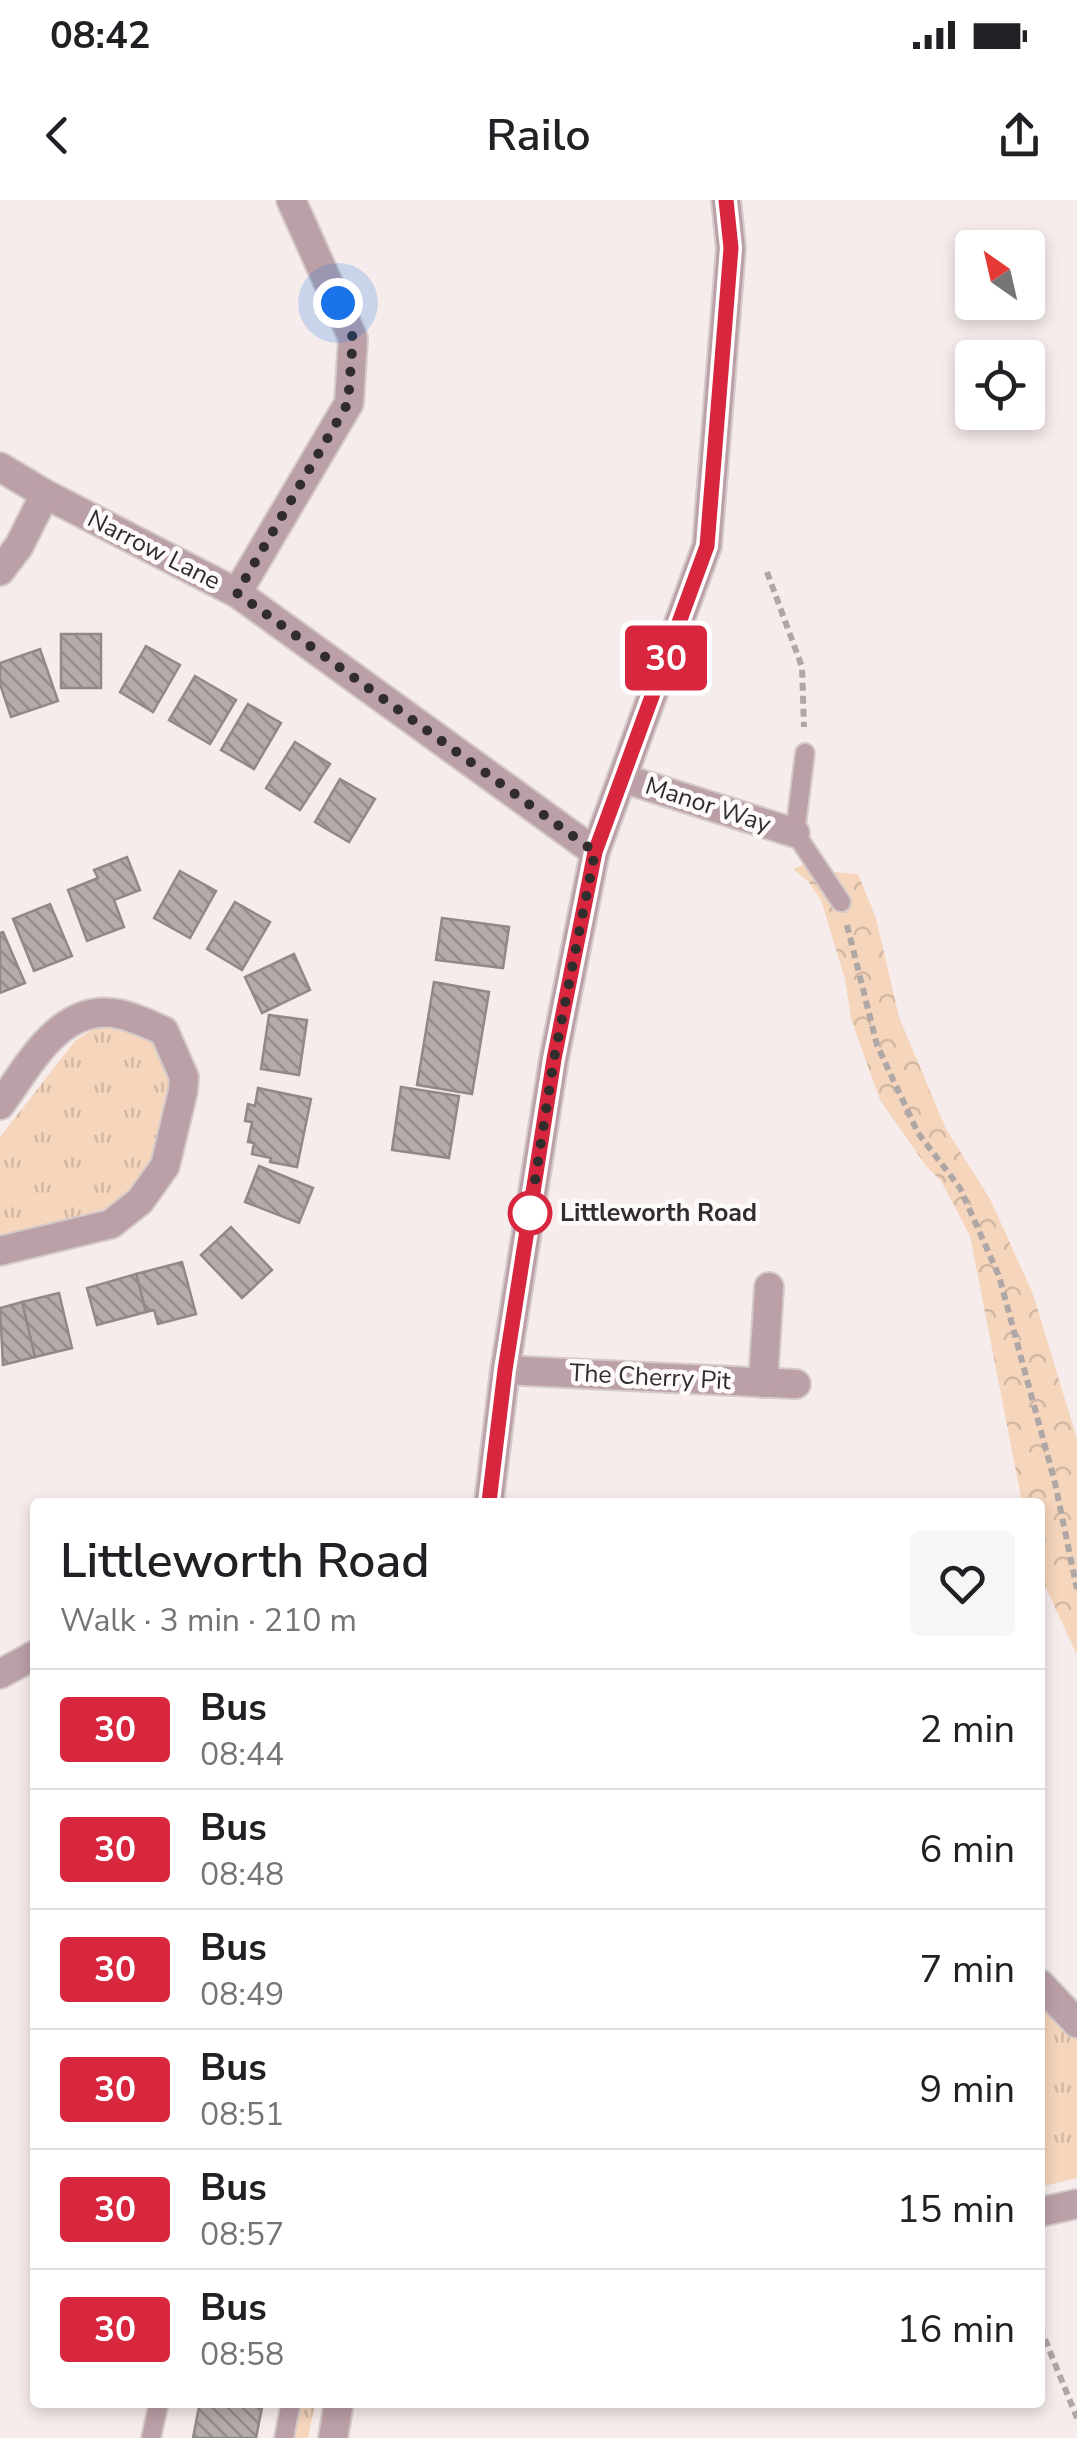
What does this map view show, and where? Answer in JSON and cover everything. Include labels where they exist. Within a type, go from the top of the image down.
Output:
[{"type":"street","points":[[237,593],[348,403],[353,338],[291,200]]},
{"type":"street","points":[[490,1498],[505,1370],[554,1059],[595,852],[707,546],[731,248],[726,200]]},
{"type":"street","name":"Narrow Lane","points":[[0,467],[237,593],[595,852]]},
{"type":"street","points":[[0,571],[19,546],[46,494]]},
{"type":"street","name":"Manor Way","points":[[622,778],[795,832]]},
{"type":"street","points":[[0,1105],[52,1033],[85,1016],[117,1013],[164,1031],[184,1077],[165,1166],[140,1201],[111,1224],[0,1251]]},
{"type":"street","points":[[763,1382],[768,1287]]},
{"type":"street","name":"The Cherry Pit","points":[[505,1370],[796,1384]]},
{"type":"street","points":[[0,1674],[30,1658]]},
{"type":"street","points":[[1045,1989],[1077,2023]]},
{"type":"street","points":[[1045,2211],[1077,2204]]},
{"type":"street","points":[[333,2438],[338,2408]]},
{"type":"lane","points":[[805,753],[795,832],[841,902]]},
{"type":"lane","points":[[152,2438],[158,2408]]},
{"type":"lane","points":[[284,2438],[290,2408]]},
{"type":"path","points":[[767,572],[802,667],[805,753]]},
{"type":"path","points":[[841,902],[877,1045],[918,1133],[960,1188],[999,1276],[1054,1483],[1077,1588]]},
{"type":"path","points":[[1045,2339],[1077,2418]]},
{"type":"green space","points":[[822,857],[834,872],[858,874],[876,918],[899,1017],[946,1129],[990,1199],[1033,1294],[1077,1439],[1077,1655],[1045,1586],[1045,1498],[1021,1498],[970,1236],[941,1181],[880,1100],[851,1019],[845,979],[821,900],[808,881],[793,869]]},
{"type":"green space","points":[[118,1025],[149,1033],[176,1071],[163,1130],[140,1193],[120,1205],[0,1237],[0,1137],[75,1041],[93,1029]]},
{"type":"green space","points":[[1045,1998],[1077,2036],[1077,2178],[1045,2186]]},
{"type":"green space","points":[[298,2408],[314,2408],[308,2438],[292,2438]]},
{"type":"building","points":[[61,634],[101,634],[101,688],[61,688]]},
{"type":"building","points":[[146,646],[180,665],[153,712],[120,692]]},
{"type":"building","points":[[40,649],[58,701],[11,717],[0,684],[0,663]]},
{"type":"building","points":[[195,676],[236,700],[210,744],[169,720]]},
{"type":"building","points":[[248,704],[281,723],[254,769],[221,750]]},
{"type":"building","points":[[295,742],[330,764],[300,810],[266,788]]},
{"type":"building","points":[[340,779],[375,799],[349,842],[315,822]]},
{"type":"building","points":[[127,857],[140,890],[114,900],[124,927],[87,941],[68,890],[98,878],[94,870]]},
{"type":"building","points":[[180,871],[216,891],[190,938],[154,918]]},
{"type":"building","points":[[235,902],[270,922],[242,970],[207,949]]},
{"type":"building","points":[[50,904],[72,956],[34,971],[13,919]]},
{"type":"building","points":[[442,918],[509,927],[503,968],[436,960]]},
{"type":"building","points":[[3,932],[25,983],[0,993],[0,933]]},
{"type":"building","points":[[294,954],[310,990],[262,1013],[245,977]]},
{"type":"building","points":[[434,982],[489,992],[472,1094],[417,1085]]},
{"type":"building","points":[[269,1015],[307,1020],[299,1075],[261,1069]]},
{"type":"building","points":[[401,1087],[459,1096],[449,1158],[392,1150]]},
{"type":"building","points":[[258,1088],[311,1099],[297,1167],[252,1154],[254,1143],[248,1142],[252,1122],[245,1121],[248,1104],[255,1106]]},
{"type":"building","points":[[259,1166],[313,1188],[299,1223],[245,1202]]},
{"type":"building","points":[[231,1227],[272,1270],[242,1298],[201,1255]]},
{"type":"building","points":[[182,1262],[196,1314],[158,1324],[154,1310],[146,1312],[136,1274]]},
{"type":"building","points":[[136,1274],[146,1312],[97,1325],[87,1288]]},
{"type":"building","points":[[59,1293],[72,1348],[35,1357],[22,1302]]},
{"type":"building","points":[[22,1302],[35,1357],[3,1365],[0,1308]]},
{"type":"building","points":[[199,2408],[262,2408],[256,2438],[193,2438]]},
{"type":"bus line","name":"30","points":[[489,1498],[505,1370],[554,1059],[595,852],[707,546],[731,248],[726,200]]},
{"type":"place","name":"Littleworth Road","points":[[530,1213]]},
{"type":"route","points":[[338,303],[353,338],[348,403],[237,593],[595,852],[554,1059],[530,1213]]}]
